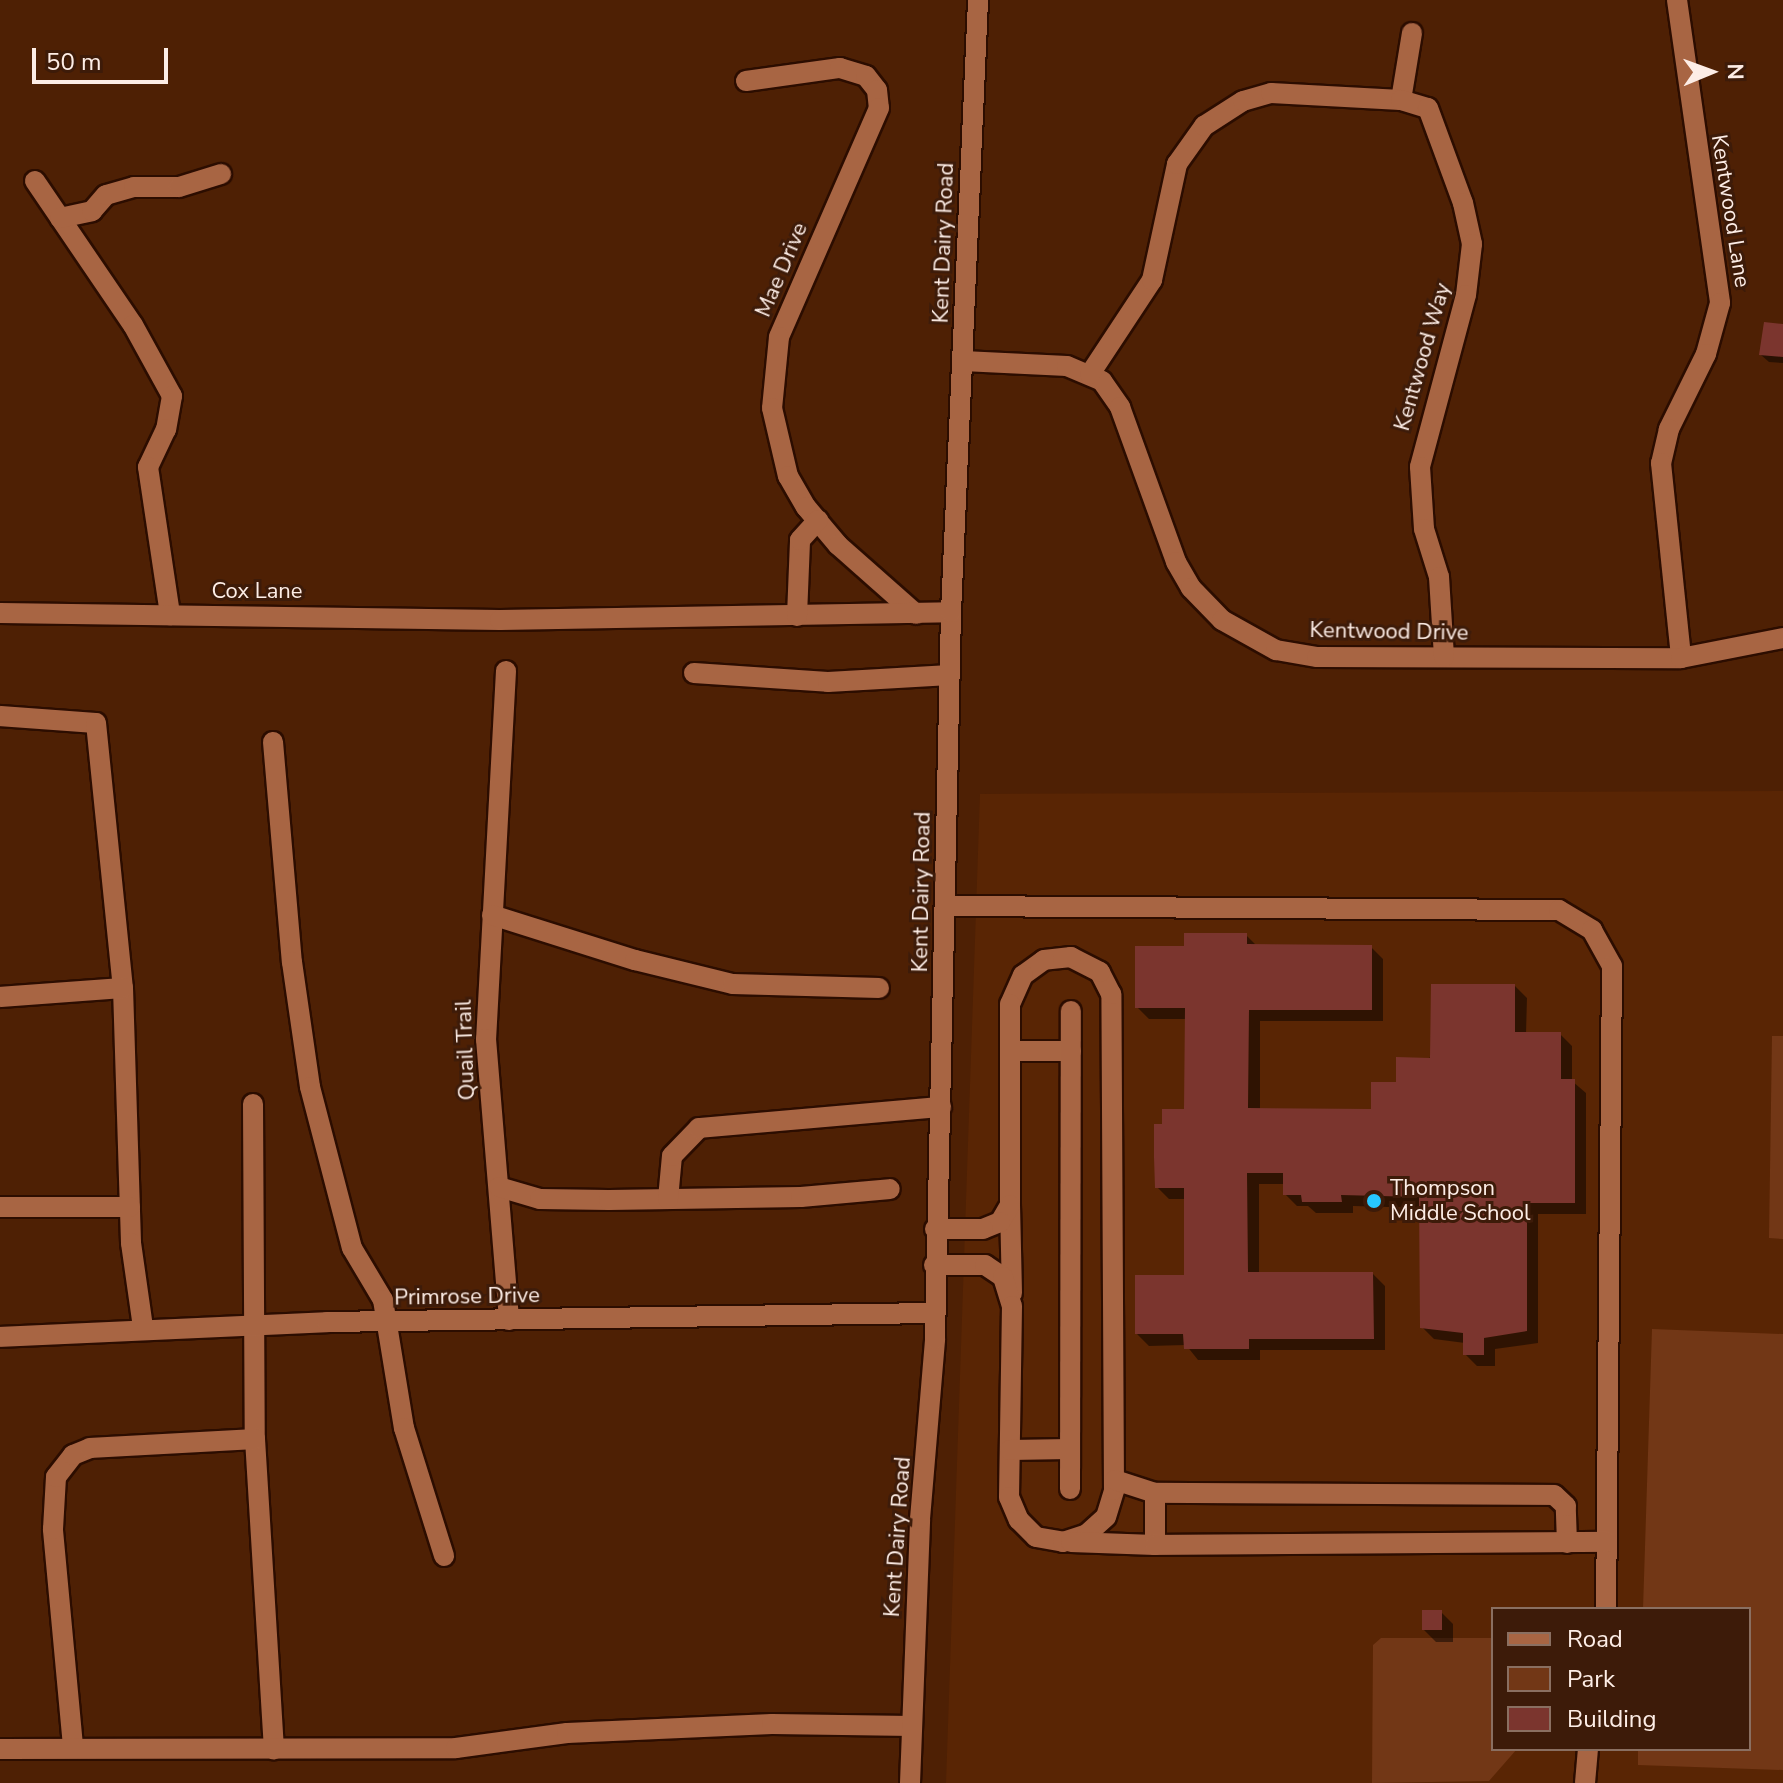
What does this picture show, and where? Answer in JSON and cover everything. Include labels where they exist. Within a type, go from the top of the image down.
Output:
[{"type":"street","name":"Kent Dairy Road","points":[[910,1783],[935,1313],[935,1229],[948,906],[951,612],[978,0]]},
{"type":"street","name":"Kentwood Lane","points":[[1677,0],[1720,303],[1706,354],[1669,429],[1661,463],[1681,658]]},
{"type":"street","points":[[1401,100],[1412,33]]},
{"type":"street","name":"Mae Drive","points":[[746,81],[840,68],[866,76],[879,98],[879,108],[797,288],[779,337],[774,370],[774,431],[788,476],[818,520],[844,552],[916,614]]},
{"type":"street","name":"Kentwood Way","points":[[1090,374],[1152,280],[1177,164],[1204,126],[1243,101],[1271,93],[1401,100],[1428,108],[1435,120],[1472,244],[1466,295],[1420,467],[1424,529],[1439,577],[1444,657]]},
{"type":"street","points":[[60,218],[92,211],[106,195],[134,187],[179,187],[221,174]]},
{"type":"street","points":[[35,181],[133,325],[172,396],[166,429],[148,467],[170,615]]},
{"type":"street","points":[[963,361],[1067,366],[1090,374]]},
{"type":"street","name":"Kentwood Drive","points":[[1090,374],[1109,388],[1120,407],[1176,562],[1222,620],[1260,643],[1297,655],[1681,658],[1783,638]]},
{"type":"street","points":[[797,616],[800,540],[818,520]]},
{"type":"street","name":"Cox Lane","points":[[0,613],[500,620],[951,612]]},
{"type":"street","name":"Quail Trail","points":[[506,671],[486,1039],[509,1320]]},
{"type":"street","points":[[694,673],[828,682],[950,675]]},
{"type":"street","points":[[0,716],[96,723],[123,988],[130,1207],[143,1327]]},
{"type":"street","points":[[273,742],[292,962],[310,1087],[352,1248],[383,1300],[388,1323],[387,1347],[404,1428],[444,1556]]},
{"type":"street","points":[[948,906],[1559,910],[1592,930],[1612,966],[1606,1607]]},
{"type":"street","points":[[492,915],[635,960],[733,984],[879,988]]},
{"type":"street","points":[[1063,1542],[1087,1534],[1106,1517],[1115,1480],[1111,994],[1100,972],[1071,957],[1044,960],[1023,975],[1010,1004],[1012,1306],[1009,1497],[1019,1520],[1036,1537],[1063,1542],[1155,1545],[1607,1542]]},
{"type":"street","points":[[0,997],[123,988]]},
{"type":"street","points":[[1070,1489],[1071,1011]]},
{"type":"street","points":[[1010,1051],[1071,1051]]},
{"type":"street","points":[[253,1104],[255,1439],[274,1749]]},
{"type":"street","points":[[668,1199],[672,1156],[699,1128],[941,1107]]},
{"type":"street","points":[[499,1187],[540,1199],[668,1199],[890,1189]]},
{"type":"street","points":[[935,1229],[983,1229],[1000,1222],[1010,1205]]},
{"type":"street","points":[[0,1207],[130,1207]]},
{"type":"street","points":[[934,1265],[985,1265],[1003,1277],[1012,1306]]},
{"type":"street","name":"Primrose Drive","points":[[0,1337],[143,1327],[253,1324],[935,1313]]},
{"type":"street","points":[[73,1746],[53,1529],[56,1477],[73,1455],[90,1448],[255,1439]]},
{"type":"street","points":[[1010,1450],[1070,1449]]},
{"type":"street","points":[[1115,1480],[1155,1493],[1554,1495],[1566,1506],[1567,1543]]},
{"type":"street","points":[[1155,1493],[1155,1545]]},
{"type":"street","points":[[0,1749],[73,1746],[456,1748],[551,1734],[772,1724],[912,1726]]},
{"type":"street","points":[[1585,1783],[1588,1751]]},
{"type":"shaded area","name":"Thompson Middle School","points":[[1783,791],[1783,1783],[946,1783],[980,794]]},
{"type":"green space","points":[[1772,1036],[1783,1036],[1783,1239],[1769,1238]]},
{"type":"green space","points":[[1652,1329],[1783,1334],[1783,1770],[1638,1765],[1638,1751],[1751,1751],[1751,1607],[1643,1607]]},
{"type":"green space","points":[[1381,1638],[1491,1638],[1491,1751],[1515,1751],[1489,1781],[1372,1783],[1373,1645]]},
{"type":"building","points":[[1764,322],[1783,324],[1783,357],[1759,355]]},
{"type":"building","points":[[1184,933],[1247,933],[1247,944],[1372,945],[1372,1010],[1249,1010],[1248,1108],[1371,1109],[1371,1082],[1396,1082],[1396,1057],[1430,1058],[1431,984],[1515,984],[1515,1032],[1561,1032],[1561,1079],[1575,1079],[1575,1203],[1527,1203],[1527,1331],[1484,1338],[1484,1355],[1463,1355],[1463,1333],[1420,1328],[1419,1197],[1341,1195],[1342,1202],[1302,1202],[1301,1195],[1283,1195],[1283,1173],[1247,1173],[1248,1272],[1373,1272],[1374,1339],[1249,1339],[1249,1349],[1184,1349],[1183,1334],[1135,1334],[1135,1275],[1184,1275],[1184,1188],[1155,1188],[1154,1124],[1162,1124],[1162,1109],[1184,1109],[1185,1008],[1135,1008],[1135,946],[1184,946]]},
{"type":"building","points":[[1422,1610],[1442,1610],[1442,1630],[1422,1630]]},
{"type":"place","name":"Thompson Middle School","points":[[1374,1201]]}]
